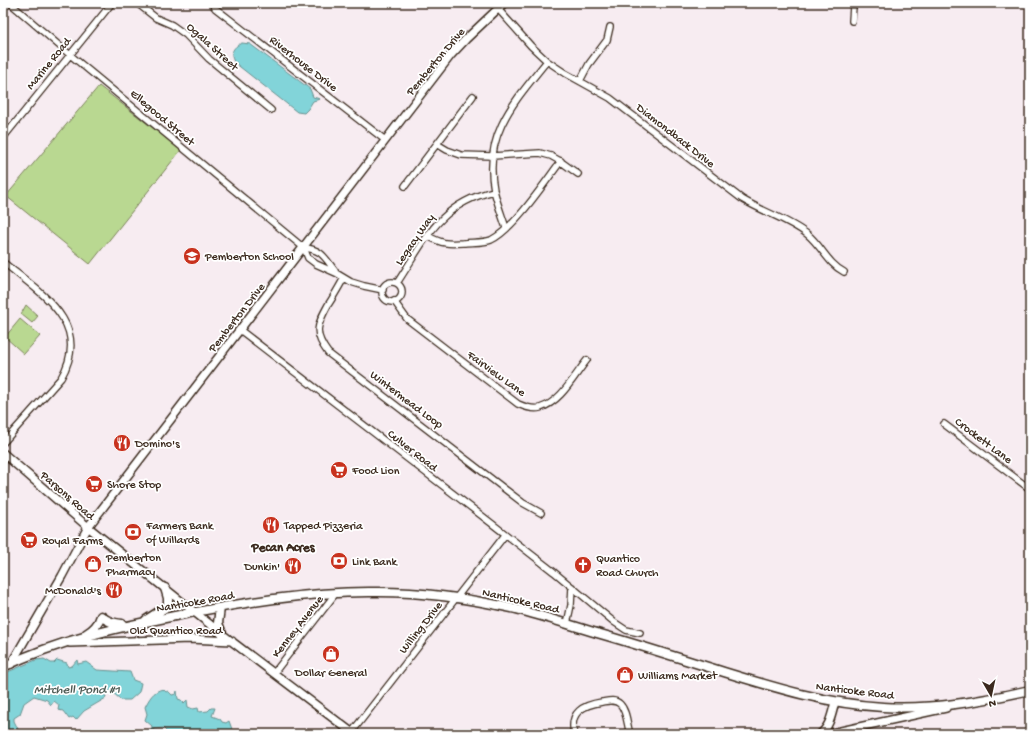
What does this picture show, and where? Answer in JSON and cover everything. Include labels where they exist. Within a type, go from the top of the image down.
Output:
[{"type":"main road","points":[[142,622],[168,606],[168,598],[165,588]]},
{"type":"main road","name":"Nanticoke Road","points":[[7,665],[62,643],[83,637],[142,622],[195,612],[292,597],[336,593],[399,592],[500,606],[567,624],[778,688],[835,702],[896,708],[927,707],[960,704],[1030,690]]},
{"type":"main road","points":[[220,608],[218,622],[222,634]]},
{"type":"main road","points":[[83,637],[95,627],[101,616],[107,621],[129,625]]},
{"type":"street","name":"Ellegood Street","points":[[10,3],[69,54],[304,248]]},
{"type":"street","name":"Marine Road","points":[[3,138],[69,54],[112,3]]},
{"type":"street","name":"Ogala Street","points":[[137,3],[156,18],[172,25],[186,35],[209,60],[271,110]]},
{"type":"street","name":"Riverhouse Drive","points":[[212,3],[215,8],[385,140]]},
{"type":"street","name":"Pemberton Drive","points":[[7,665],[62,576],[88,527],[304,248],[385,140],[453,54],[466,39],[504,3]]},
{"type":"street","points":[[852,21],[854,3]]},
{"type":"street","name":"Diamondback Drive","points":[[498,9],[531,46],[561,71],[614,101],[742,199],[762,211],[789,223],[806,234],[817,243],[834,265],[844,272]]},
{"type":"street","points":[[580,81],[589,64],[607,40],[610,27]]},
{"type":"street","points":[[506,228],[494,191],[492,172],[496,142],[504,119],[512,106],[547,60]]},
{"type":"street","points":[[405,186],[473,96]]},
{"type":"street","points":[[437,144],[447,150],[461,155],[493,156],[540,153],[551,156],[578,174]]},
{"type":"street","points":[[428,236],[438,242],[446,244],[490,240],[506,228],[535,196],[560,161]]},
{"type":"street","name":"Legacy Way","points":[[397,283],[428,236],[444,216],[459,205],[478,195],[494,191]]},
{"type":"street","points":[[336,273],[325,257],[314,248],[304,248],[308,258],[313,262],[358,285],[382,290]]},
{"type":"street","points":[[3,262],[47,299],[62,316],[69,330],[71,354],[67,368],[61,378],[3,443]]},
{"type":"street","name":"Wintermead Loop","points":[[344,278],[319,321],[318,333],[321,344],[328,353],[523,503],[541,513]]},
{"type":"street","points":[[388,283],[397,283],[400,285],[402,293],[400,298],[390,301],[385,298],[382,290],[388,283]]},
{"type":"street","name":"Fairview Lane","points":[[394,301],[407,319],[412,323],[518,404],[528,408],[538,408],[552,403],[565,390],[587,360]]},
{"type":"street","name":"Culver Road","points":[[240,330],[572,587],[614,622],[626,630],[640,633]]},
{"type":"street","name":"Crockett Lane","points":[[944,424],[1030,489]]},
{"type":"street","name":"Parsons Road","points":[[3,453],[88,527],[232,642]]},
{"type":"street","name":"Willing Drive","points":[[353,733],[505,535]]},
{"type":"street","points":[[567,624],[571,605],[572,587]]},
{"type":"street","name":"Kenney Avenue","points":[[274,673],[336,593]]},
{"type":"street","name":"Old Quantico Road","points":[[62,643],[190,639],[232,642],[353,733]]},
{"type":"street","points":[[574,734],[572,724],[573,720],[584,706],[615,701],[620,704],[623,710],[630,734]]},
{"type":"street","points":[[820,734],[825,731],[828,726],[835,702]]},
{"type":"street","points":[[827,734],[933,712],[960,704]]},
{"type":"green space","points":[[99,86],[181,150],[90,264],[6,196]]},
{"type":"green space","points":[[26,305],[38,316],[32,323],[21,314]]},
{"type":"green space","points":[[20,319],[40,336],[24,354],[5,337]]},
{"type":"water","points":[[242,43],[250,44],[310,89],[313,97],[320,99],[313,101],[304,113],[297,112],[235,63],[232,57],[232,52]]},
{"type":"water","name":"Mitchell Pond #1","points":[[44,659],[51,663],[54,663],[57,660],[67,663],[68,667],[72,666],[77,660],[78,664],[86,662],[97,670],[130,672],[133,680],[141,683],[139,692],[130,700],[121,700],[111,691],[104,691],[106,698],[84,711],[76,720],[73,717],[69,719],[63,711],[58,710],[59,705],[54,701],[51,705],[47,700],[34,696],[24,703],[20,714],[14,718],[18,729],[16,732],[6,731],[3,726],[3,674],[36,660]]},
{"type":"water","points":[[163,689],[172,695],[176,694],[177,691],[178,699],[184,703],[187,700],[188,707],[193,709],[198,708],[199,712],[208,711],[211,708],[215,708],[212,716],[220,719],[222,722],[226,723],[229,721],[233,732],[237,734],[168,734],[163,728],[154,729],[151,731],[152,726],[145,720],[147,714],[145,707],[154,693]]},
{"type":"place","name":"Pemberton School","points":[[192,256]]},
{"type":"place","name":"Domino's","points":[[122,443]]},
{"type":"place","name":"Food Lion","points":[[339,470]]},
{"type":"place","name":"Shore Stop","points":[[94,484]]},
{"type":"place","name":"Tapped Pizzeria","points":[[271,525]]},
{"type":"place","name":"Farmers Bank of Willards","points":[[133,532]]},
{"type":"place","name":"Royal Farms","points":[[29,540]]},
{"type":"place","name":"Link Bank","points":[[339,561]]},
{"type":"place","name":"Pemberton Pharmacy","points":[[93,564]]},
{"type":"place","name":"Quantico Road Church","points":[[583,565]]},
{"type":"place","name":"Dunkin'","points":[[293,566]]},
{"type":"place","name":"McDonald's","points":[[114,590]]},
{"type":"place","name":"Dollar General","points":[[331,654]]},
{"type":"place","name":"Williams Market","points":[[625,675]]},
{"type":"district","name":"Pecan Acres","points":[[283,546]]}]
